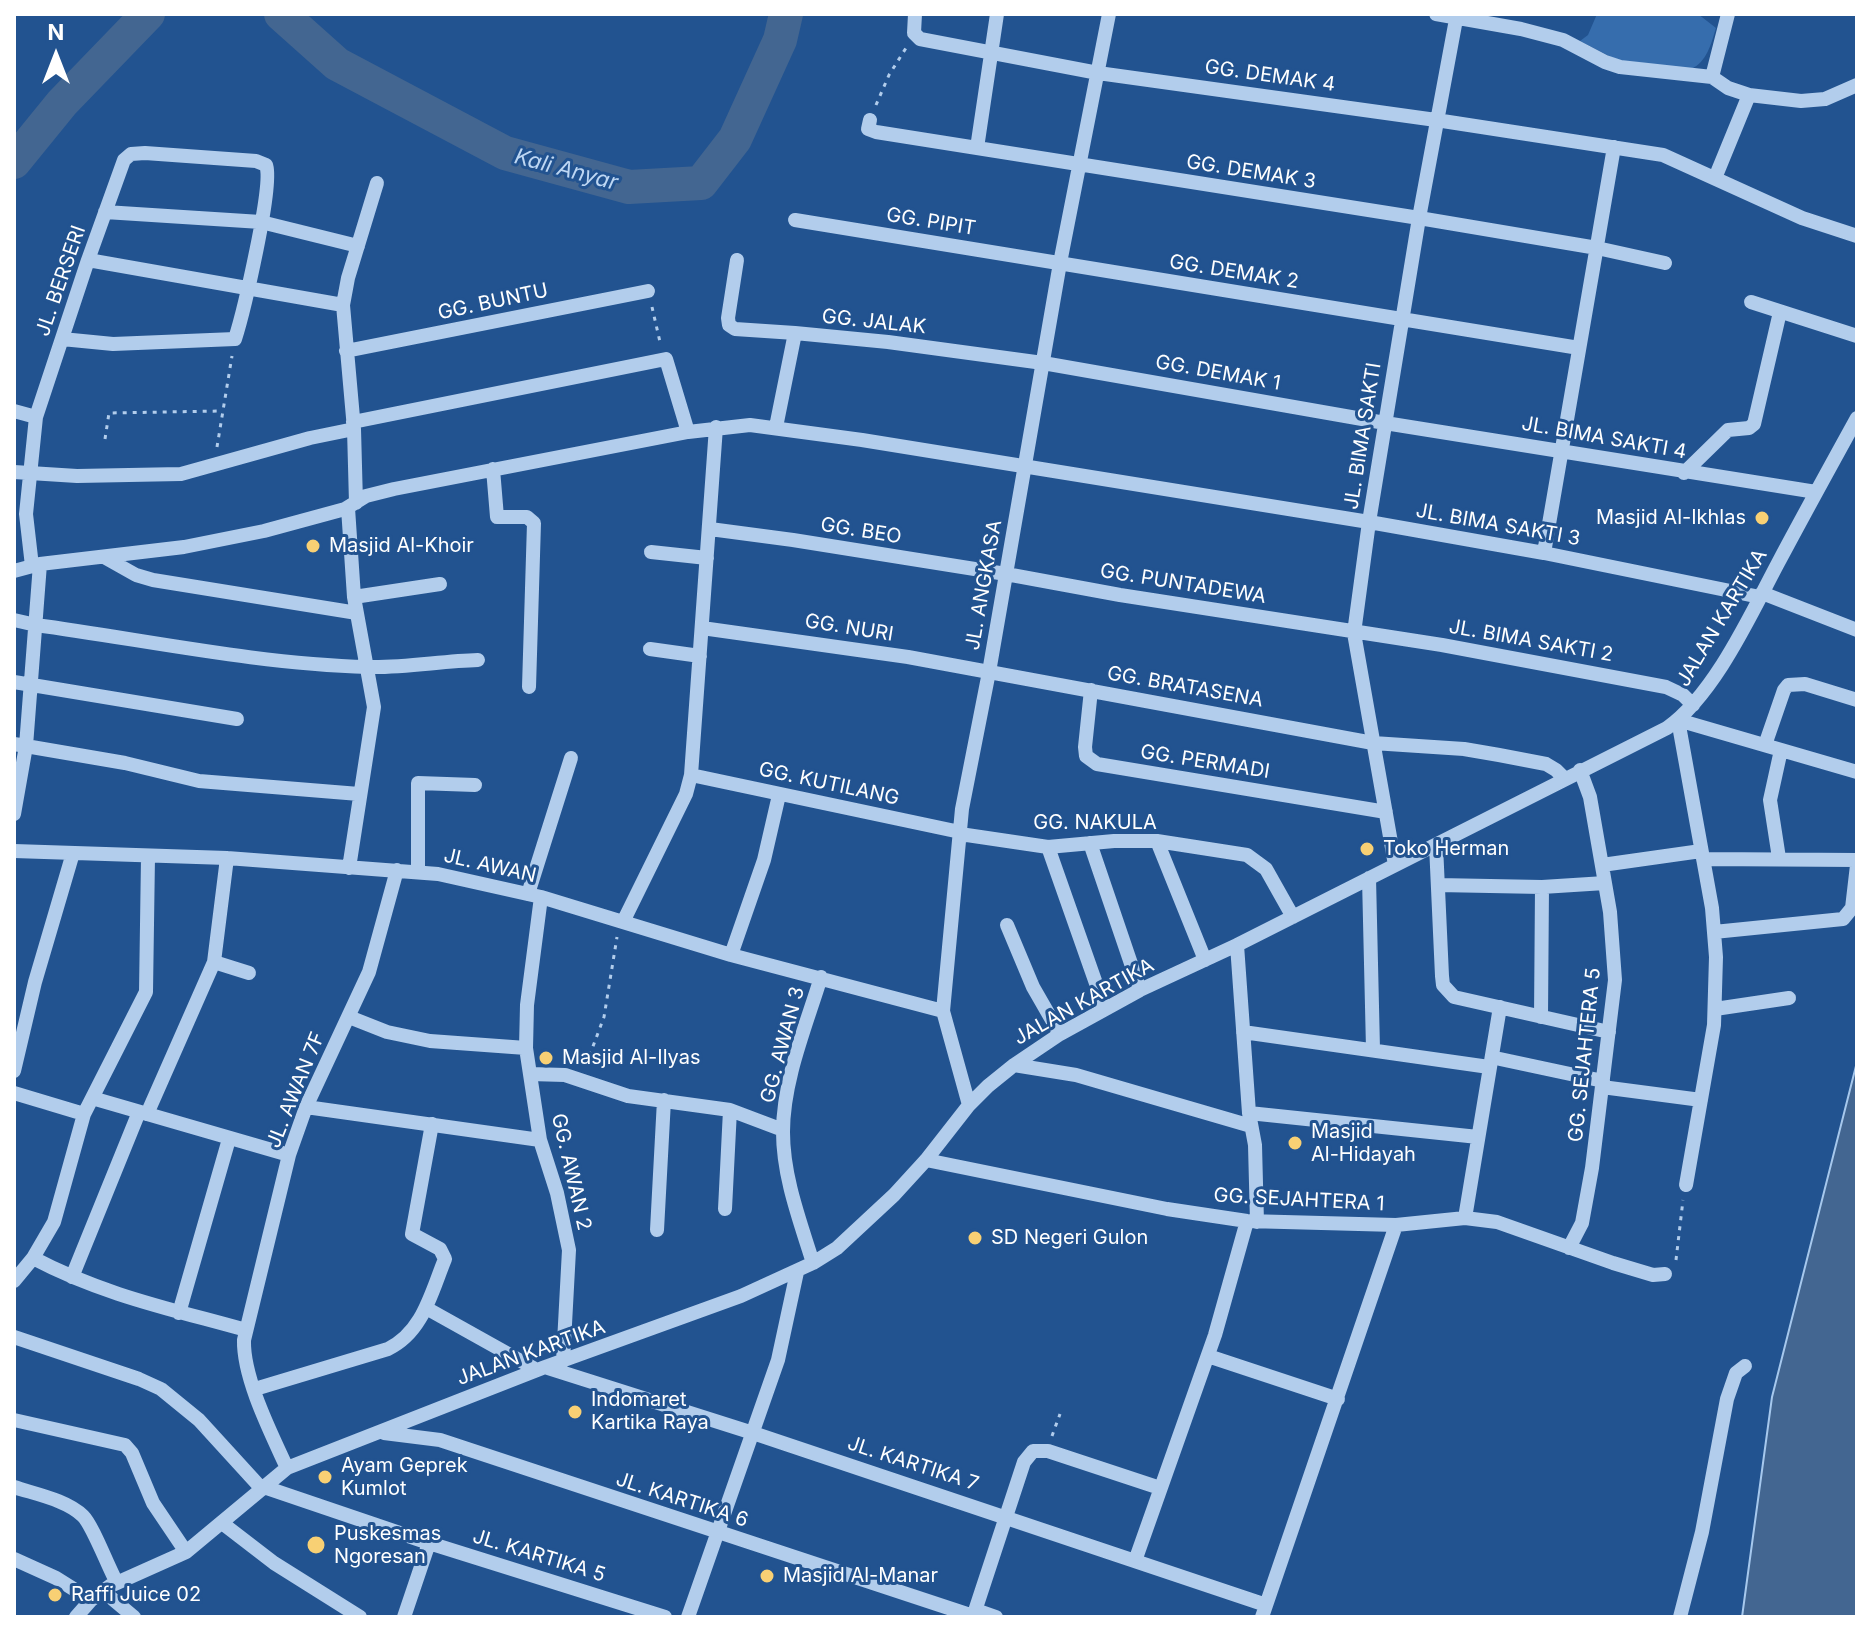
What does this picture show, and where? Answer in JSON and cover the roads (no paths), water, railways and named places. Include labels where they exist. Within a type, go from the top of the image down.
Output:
[{"type":"street","name":"GG. DEMAK 4","points":[[915,14],[916,37],[1098,73],[1663,155],[1823,227],[1857,236]]},
{"type":"street","points":[[977,148],[997,14]]},
{"type":"street","name":"JL. ANGKASA","points":[[969,1105],[943,1011],[960,833],[1060,263],[1109,14]]},
{"type":"street","points":[[1436,14],[1563,40],[1620,67],[1712,77],[1728,88],[1749,95],[1801,101],[1825,99],[1857,85]]},
{"type":"street","points":[[1712,77],[1728,14]]},
{"type":"street","name":"JL. BIMA SAKTI","points":[[1395,865],[1354,633],[1385,423],[1456,16]]},
{"type":"street","points":[[1715,178],[1749,95]]},
{"type":"street","name":"GG. DEMAK 3","points":[[870,120],[868,129],[876,132],[1419,218],[1597,248],[1665,263]]},
{"type":"street","points":[[1544,553],[1614,147]]},
{"type":"street","name":"JL. BERSERI","points":[[14,814],[36,625],[36,565],[26,528],[22,473],[36,417],[124,160],[131,154],[161,154],[263,163],[268,169],[261,222]]},
{"type":"street","points":[[349,868],[374,718],[374,695],[354,597],[353,425],[343,305],[377,183]]},
{"type":"street","points":[[105,212],[261,222],[358,246]]},
{"type":"street","name":"GG. PIPIT","points":[[795,220],[1060,263]]},
{"type":"street","points":[[62,339],[113,344],[235,338],[261,222]]},
{"type":"street","points":[[88,260],[343,305]]},
{"type":"street","points":[[737,260],[729,325],[735,329],[795,333]]},
{"type":"street","name":"GG. DEMAK 2","points":[[1060,263],[1579,348]]},
{"type":"street","name":"GG. BUNTU","points":[[346,351],[648,291]]},
{"type":"street","points":[[1751,302],[1857,336]]},
{"type":"street","points":[[1684,473],[1728,430],[1749,428],[1754,424],[1780,312]]},
{"type":"street","name":"GG. JALAK","points":[[776,427],[795,333],[1043,363]]},
{"type":"street","points":[[22,473],[77,476],[181,474],[353,425],[664,359],[688,432]]},
{"type":"street","name":"GG. DEMAK 1","points":[[1043,363],[1385,423]]},
{"type":"street","points":[[14,411],[36,417]]},
{"type":"street","name":"JALAN KARTIKA","points":[[76,1617],[97,1595],[117,1583],[186,1552],[287,1468],[797,1272],[861,1226],[926,1160],[969,1105],[1014,1065],[1060,1034],[1140,990],[1293,917],[1652,736],[1678,720],[1693,705],[1761,595],[1857,418]]},
{"type":"street","name":"JL. BIMA SAKTI 4","points":[[1385,423],[1816,492]]},
{"type":"street","name":"JL. BIMA SAKTI 3","points":[[14,571],[36,565],[184,547],[252,534],[352,505],[373,493],[688,432],[750,425],[1369,522],[1544,553],[1761,595],[1857,630]]},
{"type":"street","points":[[623,922],[686,794],[691,775],[716,427]]},
{"type":"street","points":[[493,469],[497,517],[527,517],[534,523],[529,687]]},
{"type":"street","name":"GG. BEO","points":[[710,529],[1006,574]]},
{"type":"street","points":[[651,552],[707,558]]},
{"type":"street","points":[[104,557],[136,575],[153,580],[357,613]]},
{"type":"street","name":"GG. PUNTADEWA","points":[[1006,574],[1354,633]]},
{"type":"street","points":[[354,597],[440,584]]},
{"type":"street","points":[[14,620],[290,662],[368,667],[478,660]]},
{"type":"street","name":"GG. NURI","points":[[702,628],[989,672]]},
{"type":"street","name":"JL. BIMA SAKTI 2","points":[[1354,633],[1442,645],[1666,687],[1675,690],[1693,705]]},
{"type":"street","points":[[650,649],[700,656]]},
{"type":"street","name":"GG. BRATASENA","points":[[989,672],[1373,743],[1464,749],[1527,760],[1546,764],[1564,778]]},
{"type":"street","points":[[14,682],[237,719]]},
{"type":"street","points":[[1765,745],[1788,685],[1805,684],[1857,700]]},
{"type":"street","name":"GG. PERMADI","points":[[1091,690],[1085,747],[1090,761],[1386,812]]},
{"type":"street","points":[[1686,1185],[1715,1009],[1714,932],[1678,720],[1857,772]]},
{"type":"street","points":[[20,745],[125,763],[199,781],[359,794]]},
{"type":"street","points":[[1779,858],[1770,800],[1781,750]]},
{"type":"street","name":"GG. AWAN 2","points":[[563,1361],[569,1250],[557,1193],[540,1140],[526,1048],[534,896],[571,758]]},
{"type":"street","name":"GG. SEJAHTERA 5","points":[[1569,1248],[1582,1223],[1603,1084],[1615,959],[1590,797],[1580,770]]},
{"type":"street","name":"GG. KUTILANG","points":[[691,775],[960,833]]},
{"type":"street","points":[[418,871],[418,783],[475,785]]},
{"type":"street","points":[[731,955],[764,860],[779,795]]},
{"type":"street","name":"GG. NAKULA","points":[[960,833],[1048,847],[1157,841],[1247,855],[1266,869],[1293,917]]},
{"type":"street","points":[[1157,841],[1205,960]]},
{"type":"street","points":[[1090,843],[1140,990]]},
{"type":"street","points":[[1436,845],[1443,985],[1454,997],[1609,1032]]},
{"type":"street","points":[[1048,847],[1105,1009]]},
{"type":"street","name":"JL. AWAN","points":[[14,851],[227,858],[418,871],[472,880],[731,955],[943,1011]]},
{"type":"street","points":[[14,1071],[35,982],[73,853]]},
{"type":"street","points":[[1602,865],[1702,855],[1857,862],[1852,908],[1843,919],[1714,932]]},
{"type":"street","points":[[14,1281],[33,1258],[54,1222],[84,1114],[146,992],[148,857]]},
{"type":"street","points":[[72,1277],[143,1113],[214,962],[227,858]]},
{"type":"street","name":"JL. AWAN 7F","points":[[287,1468],[255,1389],[244,1348],[246,1330],[289,1155],[306,1107],[374,957],[397,870]]},
{"type":"street","points":[[1369,878],[1373,1049]]},
{"type":"street","points":[[1438,885],[1542,887],[1605,883]]},
{"type":"street","points":[[1541,1017],[1542,887]]},
{"type":"street","points":[[1007,925],[1033,987],[1060,1034]]},
{"type":"street","points":[[1135,1561],[1252,1221],[1255,1145],[1250,1120],[1237,945]]},
{"type":"street","points":[[214,962],[249,973]]},
{"type":"street","name":"GG. AWAN 3","points":[[813,1263],[787,1171],[783,1130],[792,1076],[821,977]]},
{"type":"street","points":[[1715,1009],[1789,998]]},
{"type":"street","points":[[1465,1218],[1494,1063],[1500,1007]]},
{"type":"street","points":[[349,1017],[387,1032],[430,1041],[526,1048]]},
{"type":"street","points":[[1243,1032],[1494,1063],[1701,1100]]},
{"type":"street","points":[[1014,1065],[1076,1075],[1250,1120],[1478,1137]]},
{"type":"street","points":[[530,1074],[565,1075],[628,1096],[730,1110],[783,1130]]},
{"type":"street","points":[[14,1093],[84,1114]]},
{"type":"street","points":[[92,1098],[289,1155]]},
{"type":"street","points":[[657,1230],[664,1100]]},
{"type":"street","points":[[306,1107],[540,1140]]},
{"type":"street","points":[[725,1209],[730,1110]]},
{"type":"street","points":[[255,1389],[388,1349],[402,1342],[426,1308],[445,1259],[440,1249],[412,1234],[432,1124]]},
{"type":"street","points":[[179,1313],[229,1139]]},
{"type":"street","name":"GG. SEJAHTERA 1","points":[[926,1160],[1167,1209],[1252,1221],[1396,1225],[1465,1218],[1497,1222],[1637,1271],[1665,1274]]},
{"type":"street","points":[[1264,1611],[1396,1225]]},
{"type":"street","points":[[33,1258],[118,1296],[246,1330]]},
{"type":"street","points":[[688,1617],[784,1339],[797,1272]]},
{"type":"street","name":"JL. KARTIKA 7","points":[[426,1308],[541,1369],[753,1433],[1005,1516],[1135,1561],[1264,1611]]},
{"type":"street","points":[[14,1337],[161,1389],[199,1420],[263,1488]]},
{"type":"street","points":[[1208,1356],[1338,1399]]},
{"type":"street","points":[[1680,1617],[1702,1532],[1727,1399],[1736,1373],[1745,1366]]},
{"type":"street","points":[[14,1420],[125,1445],[132,1453],[153,1503],[186,1552]]},
{"type":"street","name":"JL. KARTIKA 6","points":[[376,1433],[440,1440],[718,1533],[974,1614],[996,1617]]},
{"type":"street","points":[[974,1614],[1005,1516],[1027,1457],[1033,1451],[1046,1450],[1160,1488]]},
{"type":"street","points":[[14,1487],[81,1514],[88,1522],[117,1583]]},
{"type":"street","name":"JL. KARTIKA 5","points":[[263,1488],[665,1617]]},
{"type":"street","points":[[222,1523],[274,1563],[360,1617]]},
{"type":"street","points":[[404,1617],[429,1543]]},
{"type":"street","points":[[14,1559],[97,1595],[134,1617]]},
{"type":"waterway","name":"Kali Anyar","points":[[14,162],[62,103],[148,14]]},
{"type":"waterway","name":"Kali Anyar","points":[[281,14],[337,64],[505,153],[629,187],[701,183],[735,139],[780,40],[786,14]]},
{"type":"place","name":"Masjid Al-Ikhlas","points":[[1762,518]]},
{"type":"place","name":"Masjid Al-Khoir","points":[[313,546]]},
{"type":"place","name":"Toko Herman","points":[[1367,849]]},
{"type":"place","name":"Masjid Al-Ilyas","points":[[546,1058]]},
{"type":"place","name":"Masjid Al-Hidayah","points":[[1295,1143]]},
{"type":"place","name":"SD Negeri Gulon","points":[[975,1238]]},
{"type":"place","name":"Indomaret Kartika Raya","points":[[575,1412]]},
{"type":"place","name":"Ayam Geprek Kumlot","points":[[325,1477]]},
{"type":"place","name":"Puskesmas Ngoresan","points":[[316,1545]]},
{"type":"place","name":"Masjid Al-Manar","points":[[767,1576]]},
{"type":"place","name":"Raffi Juice 02","points":[[55,1595]]}]
